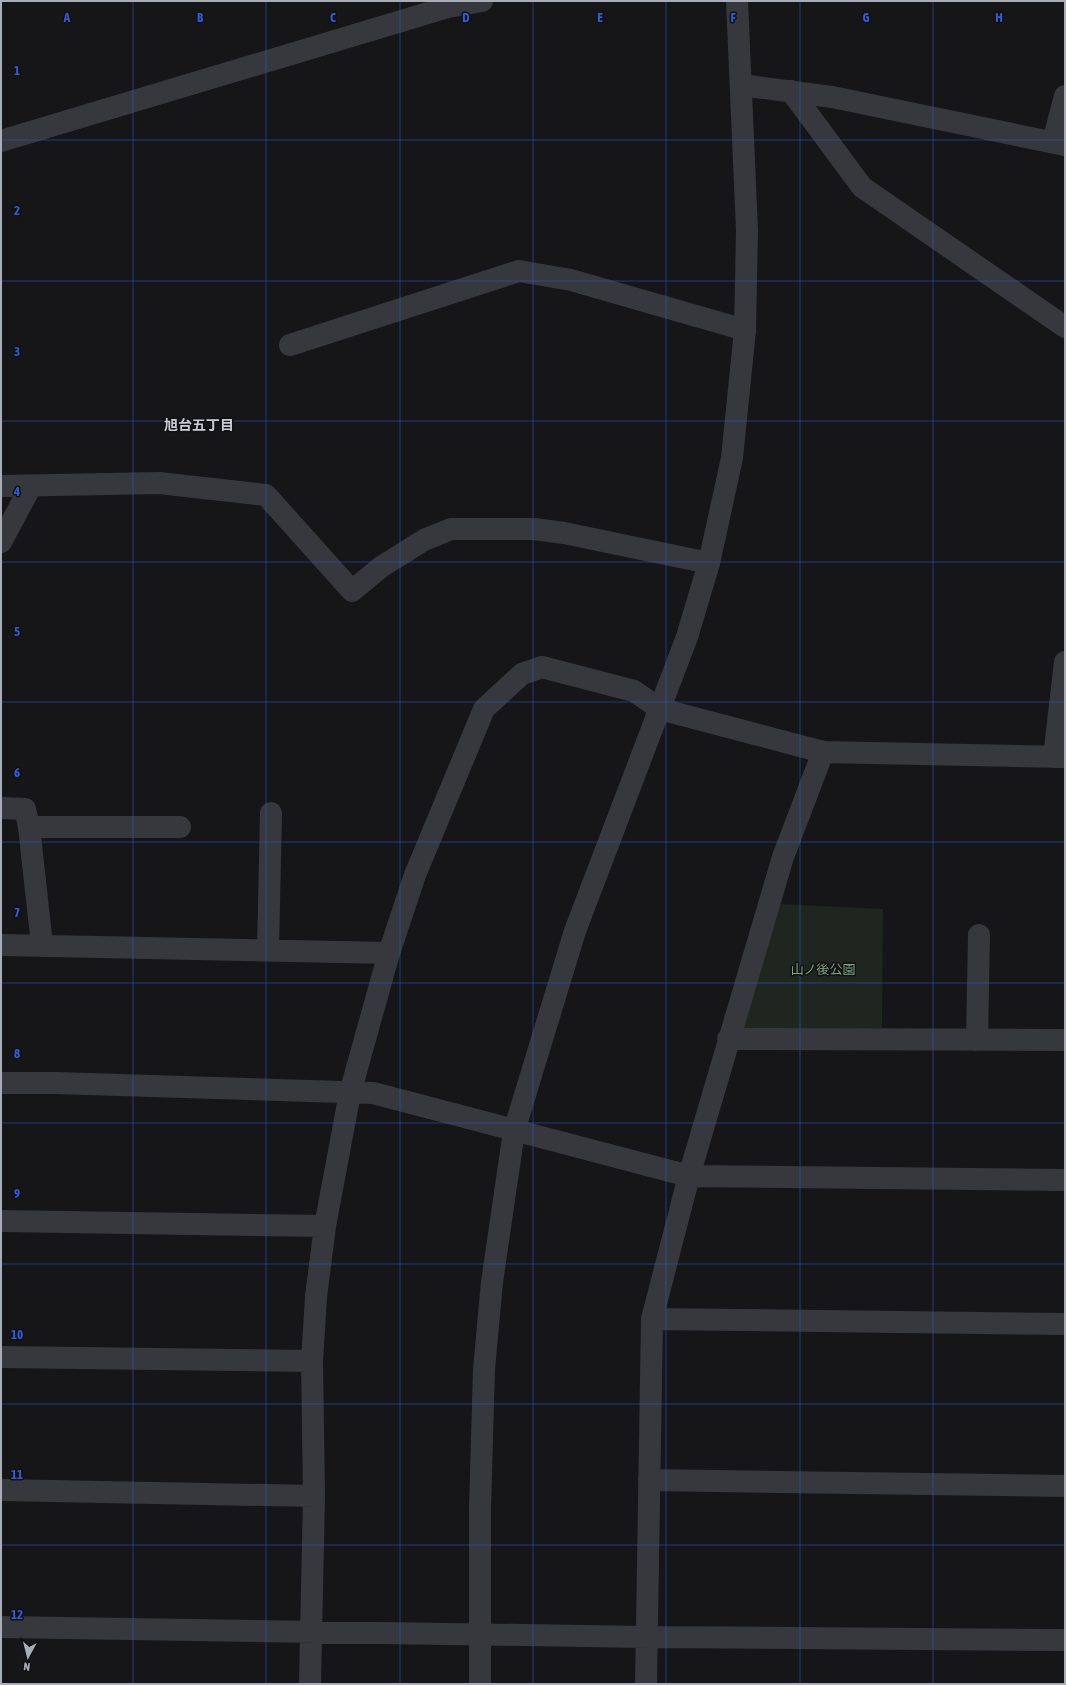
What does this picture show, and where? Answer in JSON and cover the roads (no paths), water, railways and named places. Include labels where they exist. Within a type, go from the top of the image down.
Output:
[{"type":"street","points":[[1,141],[441,10],[482,1]]},
{"type":"street","points":[[480,1684],[480,1509],[484,1369],[492,1282],[514,1131],[575,931],[687,638],[709,563],[732,458],[745,330],[747,230],[737,1]]},
{"type":"street","points":[[740,85],[832,97],[1059,144],[1065,96]]},
{"type":"street","points":[[791,91],[862,187],[1065,327]]},
{"type":"street","points":[[290,345],[518,271],[571,280],[745,330]]},
{"type":"street","points":[[1,486],[159,483],[266,495],[352,591],[381,567],[418,544],[451,529],[534,529],[564,533],[709,563]]},
{"type":"street","points":[[1,542],[31,486]]},
{"type":"street","points":[[310,1684],[314,1496],[312,1361],[316,1297],[325,1226],[350,1093],[388,953],[415,875],[484,708],[522,674],[542,668],[634,690],[660,709],[823,752],[1060,757],[1065,662]]},
{"type":"street","points":[[646,1684],[648,1480],[652,1319],[689,1176],[728,1039],[783,857],[823,752]]},
{"type":"street","points":[[1,808],[25,809],[29,827],[42,945]]},
{"type":"street","points":[[268,950],[271,813]]},
{"type":"street","points":[[29,827],[180,827]]},
{"type":"street","points":[[977,1040],[979,935]]},
{"type":"street","points":[[1,945],[388,953]]},
{"type":"street","points":[[728,1039],[1065,1040]]},
{"type":"street","points":[[1,1083],[64,1083],[373,1093],[689,1176],[1065,1180]]},
{"type":"street","points":[[1,1221],[325,1226]]},
{"type":"street","points":[[652,1319],[1065,1324]]},
{"type":"street","points":[[1,1357],[312,1361]]},
{"type":"street","points":[[648,1480],[1065,1486]]},
{"type":"street","points":[[1,1490],[314,1496]]},
{"type":"street","points":[[1,1627],[647,1637],[1065,1640]]},
{"type":"district","name":"旭台五丁目","points":[[199,425]]},
{"type":"park label","name":"山ノ後公園","points":[[823,969]]}]
